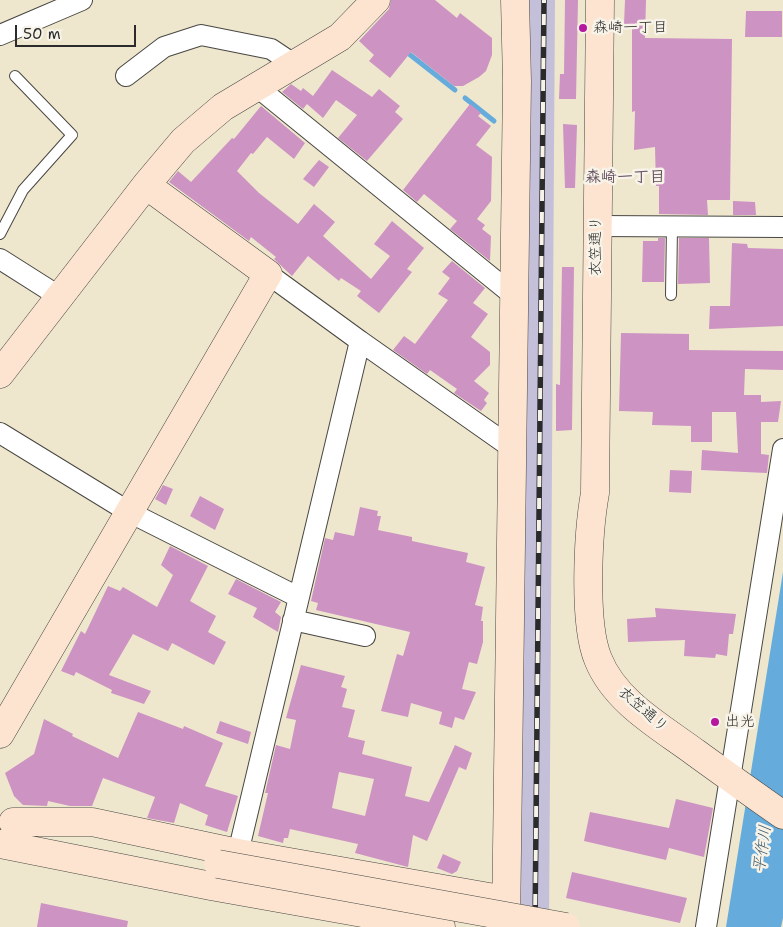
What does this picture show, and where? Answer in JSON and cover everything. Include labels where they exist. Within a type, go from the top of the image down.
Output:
[{"type":"street","points":[[0,34],[40,9],[82,0]]},
{"type":"street","points":[[0,374],[146,185],[184,140],[223,107],[340,37],[376,0]]},
{"type":"street","points":[[506,927],[517,81],[515,0]]},
{"type":"street","name":"衣笠通り","points":[[600,0],[596,226],[595,493],[603,523],[603,627],[609,656],[625,681],[647,702],[783,815]]},
{"type":"street","points":[[126,76],[164,47],[201,35],[271,49],[295,65]]},
{"type":"street","points":[[256,86],[513,295]]},
{"type":"street","points":[[146,185],[360,341],[512,448]]},
{"type":"street","points":[[596,226],[783,227]]},
{"type":"street","points":[[0,259],[60,297]]},
{"type":"street","points":[[0,734],[268,274]]},
{"type":"street","points":[[222,868],[293,620],[360,341]]},
{"type":"street","points":[[0,433],[129,512],[298,597]]},
{"type":"street","points":[[706,927],[735,774],[783,449]]},
{"type":"street","points":[[293,620],[365,636]]},
{"type":"street","name":"衣笠通り","points":[[735,774],[783,800]]},
{"type":"street","points":[[4,828],[222,868],[566,927]]},
{"type":"street","points":[[0,848],[37,871],[333,927]]},
{"type":"street","points":[[222,868],[471,893],[506,900]]},
{"type":"street","points":[[222,868],[441,927]]},
{"type":"street","points":[[469,927],[471,893]]},
{"type":"lane","points":[[0,234],[23,190],[72,135],[16,76]]},
{"type":"lane","points":[[671,295],[672,226]]},
{"type":"shaded area","points":[[529,0],[555,0],[549,927],[520,927]]},
{"type":"water","name":"平作川","points":[[783,572],[783,918],[781,927],[726,927]]},
{"type":"building","points":[[391,0],[435,0],[457,18],[460,13],[492,38],[492,55],[486,71],[463,86],[454,86],[411,52],[390,78],[369,61],[374,55],[359,41],[389,9]]},
{"type":"building","points":[[565,0],[578,0],[576,99],[559,99],[560,74],[564,74]]},
{"type":"building","points":[[625,0],[646,0],[645,38],[732,39],[730,200],[707,200],[708,215],[659,214],[659,186],[656,186],[655,147],[634,150],[635,111],[632,112],[632,25],[624,25]]},
{"type":"building","points":[[746,11],[782,11],[782,37],[745,37]]},
{"type":"building","points":[[332,70],[372,97],[379,89],[400,106],[395,112],[403,119],[367,161],[338,138],[357,115],[336,100],[323,118],[307,104],[303,109],[282,92],[291,84],[301,91],[303,88],[313,96]]},
{"type":"building","points":[[470,104],[481,113],[478,116],[491,126],[476,145],[492,157],[491,201],[477,219],[485,225],[482,229],[491,236],[490,261],[450,229],[457,221],[424,194],[417,202],[403,190]]},
{"type":"building","points":[[261,106],[305,143],[294,159],[267,137],[253,154],[251,153],[237,171],[259,193],[298,224],[314,204],[335,222],[323,236],[371,279],[390,256],[374,244],[392,221],[424,248],[407,269],[412,272],[379,313],[357,296],[361,291],[341,278],[339,281],[308,256],[292,276],[274,259],[276,257],[251,237],[249,241],[169,182],[178,171],[191,182],[232,138],[234,139]]},
{"type":"building","points":[[563,124],[577,125],[575,188],[565,188]]},
{"type":"building","points":[[319,160],[329,167],[314,187],[303,179]]},
{"type":"building","points":[[733,201],[755,202],[756,215],[733,215]]},
{"type":"building","points":[[658,238],[665,238],[664,282],[642,282],[643,241],[658,241]]},
{"type":"building","points":[[679,238],[709,238],[710,283],[678,284]]},
{"type":"building","points":[[732,243],[747,244],[748,248],[783,249],[783,326],[709,329],[710,306],[730,306]]},
{"type":"building","points":[[452,261],[485,288],[473,303],[488,314],[471,337],[490,352],[490,365],[474,381],[489,393],[484,400],[487,403],[481,411],[454,393],[457,389],[430,370],[427,374],[393,350],[404,336],[415,344],[448,300],[438,294],[450,278],[442,272]]},
{"type":"building","points":[[562,267],[574,267],[572,430],[556,431],[556,384],[560,385]]},
{"type":"building","points":[[621,333],[689,334],[689,350],[783,351],[783,370],[745,369],[744,395],[761,395],[761,402],[781,401],[778,422],[761,422],[761,454],[769,455],[767,473],[701,470],[702,450],[738,453],[736,412],[712,412],[712,442],[691,442],[691,426],[652,425],[653,412],[619,411]]},
{"type":"building","points":[[670,470],[692,471],[691,493],[669,492]]},
{"type":"building","points":[[163,485],[173,489],[166,505],[155,499]]},
{"type":"building","points":[[200,496],[224,509],[215,530],[190,516]]},
{"type":"building","points":[[360,507],[378,511],[377,516],[381,516],[378,530],[412,537],[412,541],[468,553],[466,562],[485,567],[475,605],[483,607],[481,621],[483,621],[483,642],[477,664],[469,662],[462,689],[476,692],[464,720],[455,717],[452,728],[439,724],[442,712],[411,703],[408,717],[381,711],[397,654],[403,656],[410,632],[316,610],[318,603],[311,601],[325,538],[333,540],[335,532],[354,536]]},
{"type":"building","points":[[170,546],[208,566],[190,601],[216,616],[208,632],[226,642],[214,665],[172,643],[168,651],[133,634],[109,675],[151,691],[144,704],[111,693],[112,690],[76,672],[74,676],[61,671],[81,631],[85,634],[108,586],[120,591],[123,587],[157,607],[173,575],[161,565]]},
{"type":"building","points":[[236,579],[281,602],[275,612],[281,617],[278,632],[253,617],[257,608],[228,594]]},
{"type":"building","points":[[655,608],[736,614],[733,634],[729,634],[727,656],[716,654],[715,658],[684,656],[685,640],[628,642],[627,619],[656,617]]},
{"type":"building","points":[[301,665],[345,676],[341,687],[347,689],[342,707],[355,710],[348,737],[365,741],[362,754],[412,767],[405,796],[429,802],[455,745],[472,753],[466,770],[459,767],[427,841],[413,835],[408,867],[355,853],[358,844],[290,829],[288,838],[284,838],[283,843],[258,836],[276,745],[290,749],[296,720],[286,718]],"holes":[[[339,772],[374,779],[365,816],[332,808]]]},
{"type":"building","points":[[138,712],[183,729],[184,726],[223,743],[205,786],[238,796],[227,832],[205,825],[208,815],[180,803],[174,823],[147,818],[155,797],[103,778],[92,806],[70,806],[48,801],[47,806],[23,805],[14,796],[5,773],[34,754],[44,719],[73,734],[72,736],[118,758]]},
{"type":"building","points":[[220,721],[251,732],[248,744],[216,733]]},
{"type":"building","points":[[676,799],[713,808],[704,857],[669,848],[666,860],[584,841],[590,812],[669,828]]},
{"type":"building","points":[[443,854],[461,862],[457,871],[452,874],[437,868]]},
{"type":"building","points":[[572,872],[687,898],[680,923],[566,898]]},
{"type":"building","points":[[41,903],[128,921],[127,927],[37,927]]},
{"type":"waterway","points":[[404,50],[455,90]]},
{"type":"waterway","points":[[465,98],[494,121]]},
{"type":"railway","points":[[535,927],[544,0]]},
{"type":"place","name":"森崎一丁目","points":[[583,28]]},
{"type":"place","name":"出光","points":[[715,722]]},
{"type":"district","name":"森崎一丁目","points":[[625,178]]}]
